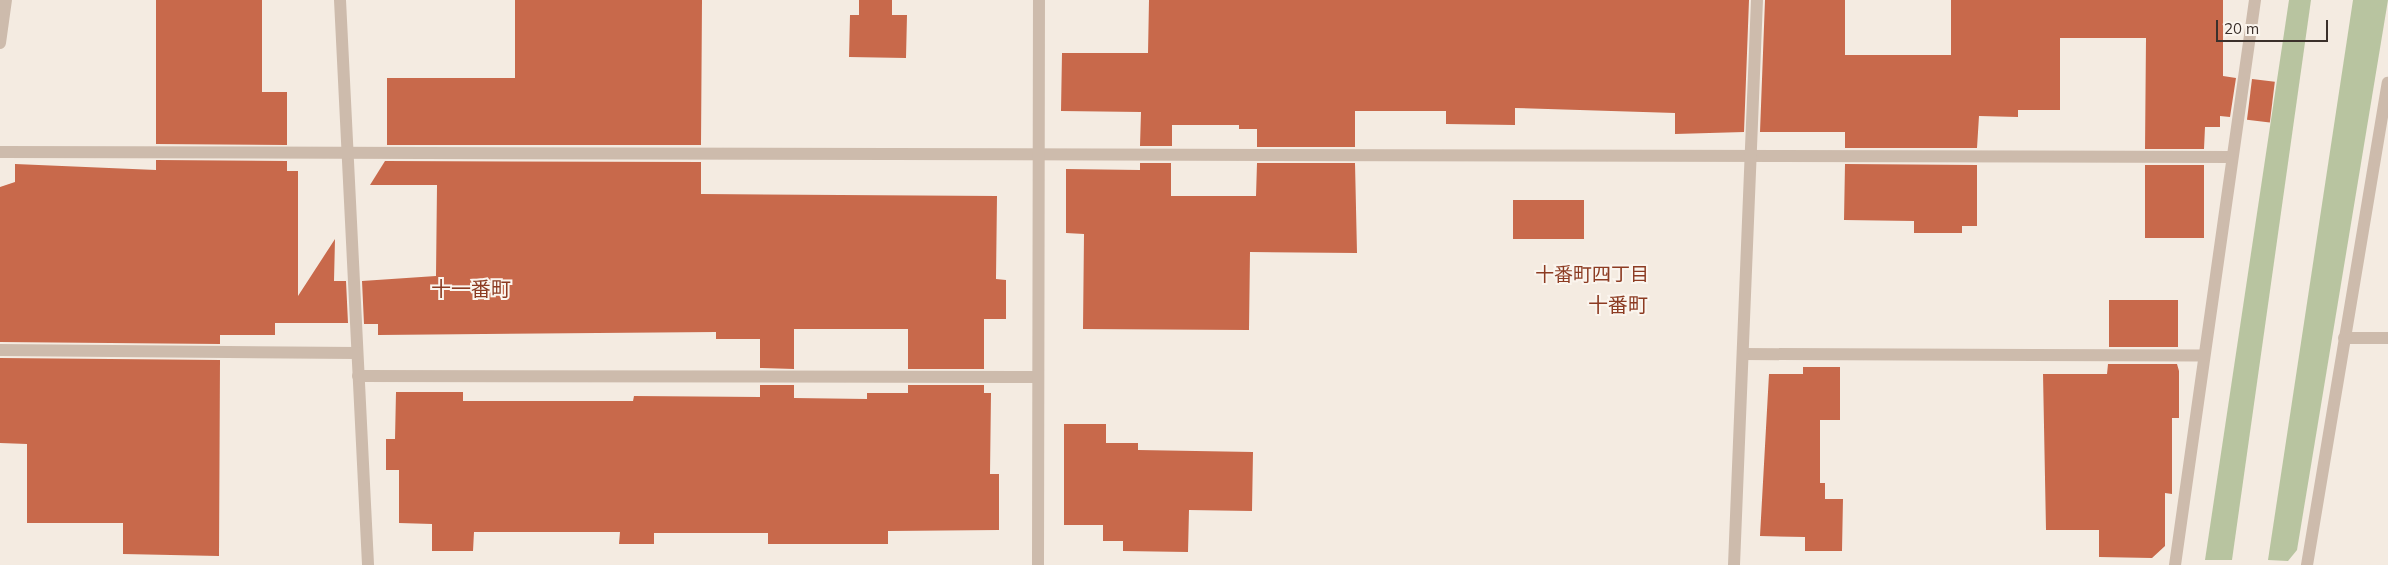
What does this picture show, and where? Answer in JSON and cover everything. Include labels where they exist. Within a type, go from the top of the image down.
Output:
[{"type":"street","points":[[0,43],[6,0]]},
{"type":"street","points":[[340,0],[368,565]]},
{"type":"street","points":[[1038,565],[1039,0]]},
{"type":"street","points":[[1734,565],[1757,0]]},
{"type":"street","points":[[2175,565],[2255,0]]},
{"type":"street","points":[[2307,565],[2388,83]]},
{"type":"street","points":[[0,152],[1039,157],[2232,157]]},
{"type":"street","points":[[2344,338],[2388,338]]},
{"type":"street","points":[[0,350],[357,353]]},
{"type":"street","points":[[1743,354],[2204,356]]},
{"type":"street","points":[[358,376],[1038,377]]},
{"type":"green space","points":[[2289,0],[2311,0],[2232,560],[2205,560]]},
{"type":"green space","points":[[2353,0],[2388,0],[2297,550],[2288,561],[2268,560]]},
{"type":"building","points":[[156,0],[262,0],[262,92],[287,92],[287,145],[156,144]]},
{"type":"building","points":[[515,0],[702,0],[701,145],[387,145],[387,78],[515,78]]},
{"type":"building","points":[[859,0],[892,0],[892,15],[907,15],[906,58],[849,57],[850,15],[859,15]]},
{"type":"building","points":[[1149,0],[1749,0],[1744,132],[1675,134],[1675,113],[1515,108],[1515,125],[1446,124],[1446,111],[1355,111],[1355,147],[1257,147],[1257,129],[1239,129],[1239,125],[1172,125],[1172,146],[1140,146],[1141,112],[1061,111],[1062,53],[1148,53]]},
{"type":"building","points":[[1765,0],[1845,0],[1845,55],[1951,55],[1951,0],[2223,0],[2223,76],[2236,78],[2230,117],[2220,116],[2220,127],[2205,127],[2204,149],[2145,149],[2146,38],[2060,38],[2060,110],[2018,110],[2018,117],[1979,116],[1977,148],[1845,148],[1845,132],[1760,132]]},
{"type":"building","points":[[2252,79],[2275,82],[2270,122],[2247,120]]},
{"type":"building","points":[[156,160],[287,161],[287,171],[298,171],[298,296],[335,239],[334,281],[346,281],[348,323],[275,323],[275,335],[220,335],[220,344],[0,342],[0,187],[15,182],[15,164],[156,170]]},
{"type":"building","points":[[385,161],[701,162],[701,194],[997,196],[996,279],[1006,280],[1006,319],[984,319],[984,369],[908,369],[908,329],[794,329],[794,369],[760,368],[760,339],[716,339],[716,332],[378,335],[378,324],[364,324],[362,281],[436,276],[437,185],[370,185]]},
{"type":"building","points":[[1140,163],[1171,163],[1171,196],[1256,196],[1257,163],[1355,163],[1357,253],[1250,252],[1249,330],[1083,329],[1084,234],[1066,233],[1066,169],[1140,170]]},
{"type":"building","points":[[1845,164],[1977,165],[1977,226],[1962,226],[1962,233],[1914,233],[1914,221],[1844,220]]},
{"type":"building","points":[[2145,165],[2204,165],[2204,238],[2145,238]]},
{"type":"building","points":[[1513,200],[1584,200],[1584,239],[1513,239]]},
{"type":"building","points":[[2109,300],[2178,300],[2178,347],[2109,347]]},
{"type":"building","points":[[0,358],[220,360],[219,556],[123,554],[123,523],[27,523],[27,444],[0,443]]},
{"type":"building","points":[[2108,364],[2177,364],[2179,371],[2179,418],[2172,418],[2172,494],[2165,493],[2165,546],[2152,558],[2099,557],[2099,530],[2046,530],[2043,374],[2107,374]]},
{"type":"building","points":[[1803,367],[1840,367],[1840,420],[1820,420],[1820,483],[1825,483],[1825,499],[1843,499],[1842,551],[1805,551],[1805,537],[1760,536],[1769,374],[1803,374]]},
{"type":"building","points":[[760,385],[794,385],[794,398],[867,399],[867,393],[908,393],[908,385],[984,385],[984,393],[991,393],[990,474],[999,474],[999,530],[888,531],[888,544],[768,544],[768,533],[654,533],[654,544],[619,544],[620,532],[474,532],[473,551],[432,551],[432,524],[399,523],[399,470],[386,470],[386,439],[395,439],[396,392],[463,392],[463,401],[633,401],[634,396],[760,397]]},
{"type":"building","points":[[1064,424],[1106,424],[1106,443],[1138,443],[1138,450],[1253,452],[1252,511],[1189,510],[1188,552],[1123,551],[1123,541],[1103,541],[1103,525],[1064,525]]},
{"type":"district","name":"十番町四丁目","points":[[1592,275]]},
{"type":"district","name":"十一番町","points":[[471,288]]},
{"type":"district","name":"十番町","points":[[1618,304]]}]
